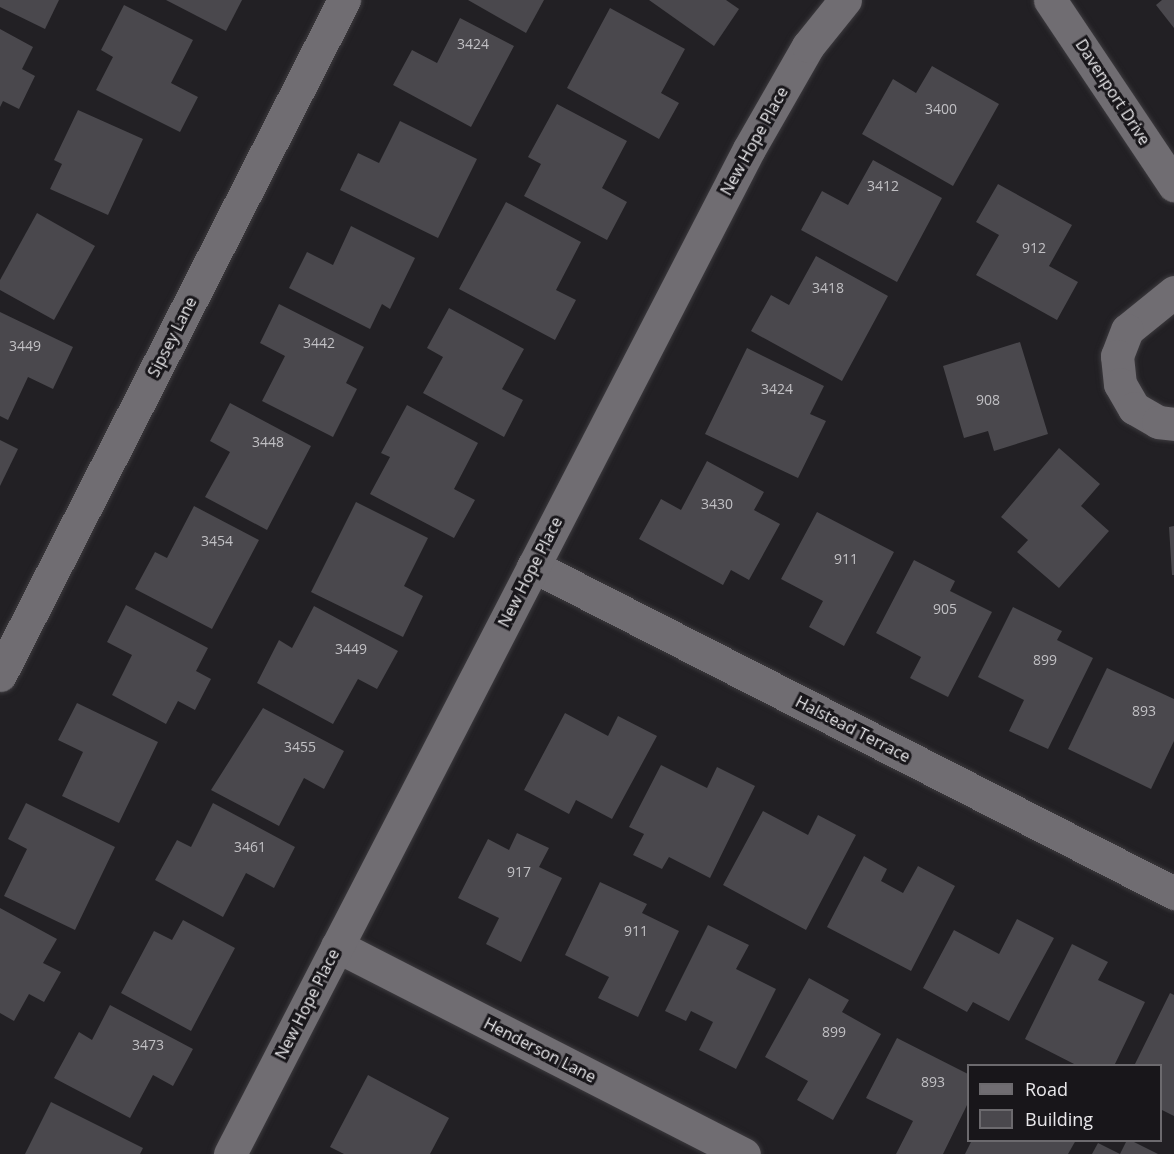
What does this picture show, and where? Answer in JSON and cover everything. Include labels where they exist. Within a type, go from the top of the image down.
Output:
[{"type":"street","name":"Sipsey Lane","points":[[0,675],[344,0]]},
{"type":"street","name":"New Hope Place","points":[[230,1154],[748,148],[808,45],[845,0]]},
{"type":"street","name":"Davenport Drive","points":[[1050,0],[1174,185]]},
{"type":"street","points":[[1174,292],[1127,330],[1117,356],[1120,384],[1134,408],[1158,422],[1174,424]]},
{"type":"street","name":"Halstead Terrace","points":[[533,566],[1174,893]]},
{"type":"street","name":"Henderson Lane","points":[[337,946],[744,1154]]},
{"type":"building","points":[[0,0],[59,0],[45,29],[0,7]]},
{"type":"building","points":[[166,0],[242,0],[226,31]]},
{"type":"building","points":[[468,0],[544,0],[526,33]]},
{"type":"building","points":[[649,0],[726,0],[739,9],[714,46]]},
{"type":"building","points":[[1162,0],[1174,0],[1174,28],[1156,5]]},
{"type":"building","points":[[124,5],[193,40],[171,83],[198,97],[180,132],[96,90],[113,57],[101,50]]},
{"type":"building","points":[[610,8],[685,49],[661,93],[679,103],[659,139],[567,88]]},
{"type":"building","points":[[460,18],[514,46],[471,127],[393,85],[412,50],[437,63]]},
{"type":"building","points":[[0,29],[33,47],[22,69],[35,76],[19,109],[3,101],[0,107]]},
{"type":"building","points":[[932,66],[999,104],[953,186],[862,134],[893,79],[916,93]]},
{"type":"building","points":[[557,104],[627,141],[602,188],[627,202],[607,240],[524,196],[541,164],[528,157]]},
{"type":"building","points":[[78,110],[143,139],[108,215],[50,189],[62,164],[54,160]]},
{"type":"building","points":[[400,121],[477,159],[438,238],[340,190],[358,153],[379,163]]},
{"type":"building","points":[[873,160],[942,198],[897,282],[801,230],[822,191],[848,205]]},
{"type":"building","points":[[998,184],[1072,225],[1049,266],[1078,282],[1057,320],[976,275],[999,235],[976,222]]},
{"type":"building","points":[[506,202],[581,242],[556,290],[576,300],[555,340],[459,289]]},
{"type":"building","points":[[37,213],[95,246],[54,320],[0,290],[0,280]]},
{"type":"building","points":[[351,226],[415,258],[390,309],[382,304],[370,329],[289,288],[307,252],[333,265]]},
{"type":"building","points":[[816,256],[888,296],[842,381],[751,331],[771,295],[789,305]]},
{"type":"building","points":[[279,304],[364,347],[346,383],[357,389],[333,437],[262,401],[285,356],[260,343]]},
{"type":"building","points":[[449,308],[524,349],[502,389],[523,400],[504,437],[423,393],[443,357],[427,348]]},
{"type":"building","points":[[0,312],[73,347],[53,389],[28,377],[8,420],[0,416]]},
{"type":"building","points":[[1020,342],[1048,434],[994,451],[988,431],[964,438],[943,366]]},
{"type":"building","points":[[747,348],[824,386],[810,414],[826,421],[798,478],[705,434]]},
{"type":"building","points":[[230,403],[311,446],[267,530],[205,497],[230,452],[210,441]]},
{"type":"building","points":[[407,405],[478,443],[454,489],[475,500],[454,538],[370,494],[390,457],[381,453]]},
{"type":"building","points":[[0,440],[18,449],[0,486]]},
{"type":"building","points":[[1059,448],[1100,484],[1081,506],[1109,531],[1059,588],[1017,552],[1028,540],[1001,517]]},
{"type":"building","points":[[707,461],[764,492],[754,510],[780,524],[749,580],[731,570],[723,585],[639,539],[661,499],[681,510]]},
{"type":"building","points":[[356,502],[428,538],[404,586],[423,596],[403,637],[311,592]]},
{"type":"building","points":[[194,506],[259,540],[212,629],[135,589],[155,552],[167,558]]},
{"type":"building","points":[[817,512],[894,552],[844,646],[809,627],[823,601],[781,579]]},
{"type":"building","points":[[1174,526],[1174,575],[1172,575],[1169,527]]},
{"type":"building","points":[[914,560],[955,581],[950,591],[992,612],[948,697],[910,678],[921,657],[876,633]]},
{"type":"building","points":[[126,605],[208,648],[196,671],[211,679],[195,710],[178,701],[166,724],[112,695],[132,655],[107,642]]},
{"type":"building","points":[[314,606],[398,651],[377,689],[358,679],[333,724],[257,683],[279,640],[292,648]]},
{"type":"building","points":[[1013,607],[1062,631],[1057,640],[1093,658],[1048,749],[1009,731],[1024,700],[978,677]]},
{"type":"building","points":[[1107,668],[1174,699],[1174,741],[1151,789],[1068,749]]},
{"type":"building","points":[[77,703],[158,742],[119,823],[62,796],[83,752],[58,740]]},
{"type":"building","points":[[263,708],[344,751],[324,789],[304,778],[279,826],[211,790]]},
{"type":"building","points":[[565,713],[608,736],[618,716],[657,736],[612,819],[576,800],[569,814],[524,790]]},
{"type":"building","points":[[661,765],[707,788],[717,767],[755,786],[710,878],[669,857],[662,869],[633,855],[644,834],[629,827]]},
{"type":"building","points":[[26,803],[115,847],[75,930],[4,896],[27,849],[8,839]]},
{"type":"building","points":[[213,803],[295,847],[274,888],[246,873],[223,917],[155,880],[177,840],[191,847]]},
{"type":"building","points":[[763,811],[808,835],[818,815],[856,835],[806,930],[723,885]]},
{"type":"building","points":[[517,833],[549,848],[539,867],[562,878],[521,962],[486,944],[499,918],[458,898],[488,839],[509,850]]},
{"type":"building","points":[[864,856],[887,869],[881,881],[903,893],[918,866],[955,886],[911,971],[827,927]]},
{"type":"building","points":[[600,882],[647,904],[642,913],[679,931],[638,1017],[598,998],[609,977],[565,955]]},
{"type":"building","points":[[0,908],[57,939],[43,963],[61,972],[44,1002],[29,994],[14,1021],[0,1013]]},
{"type":"building","points":[[1017,919],[1054,938],[1009,1021],[973,1002],[967,1012],[923,988],[954,930],[999,954]]},
{"type":"building","points":[[183,920],[235,948],[191,1031],[121,993],[154,931],[172,940]]},
{"type":"building","points":[[708,925],[749,945],[736,969],[776,989],[736,1069],[699,1050],[713,1022],[691,1011],[686,1021],[665,1011]]},
{"type":"building","points":[[1072,944],[1108,962],[1098,980],[1145,1002],[1115,1064],[1074,1064],[1025,1039]]},
{"type":"building","points":[[809,978],[849,1000],[842,1012],[881,1034],[833,1120],[797,1100],[808,1081],[765,1057]]},
{"type":"building","points":[[1170,993],[1174,995],[1174,1116],[1162,1110],[1162,1064],[1135,1064]]},
{"type":"building","points":[[110,1005],[193,1049],[173,1086],[153,1075],[130,1118],[54,1078],[79,1032],[92,1040]]},
{"type":"building","points":[[897,1038],[967,1073],[967,1105],[943,1154],[896,1154],[913,1121],[866,1098]]},
{"type":"building","points":[[368,1075],[449,1118],[430,1154],[344,1154],[330,1147]]},
{"type":"building","points":[[51,1102],[143,1148],[140,1154],[25,1154]]},
{"type":"building","points":[[971,1142],[1075,1142],[1068,1154],[965,1154]]},
{"type":"building","points":[[1126,1142],[1134,1142],[1158,1154],[1120,1154]]},
{"type":"building","points":[[1098,1143],[1120,1154],[1092,1154]]}]
